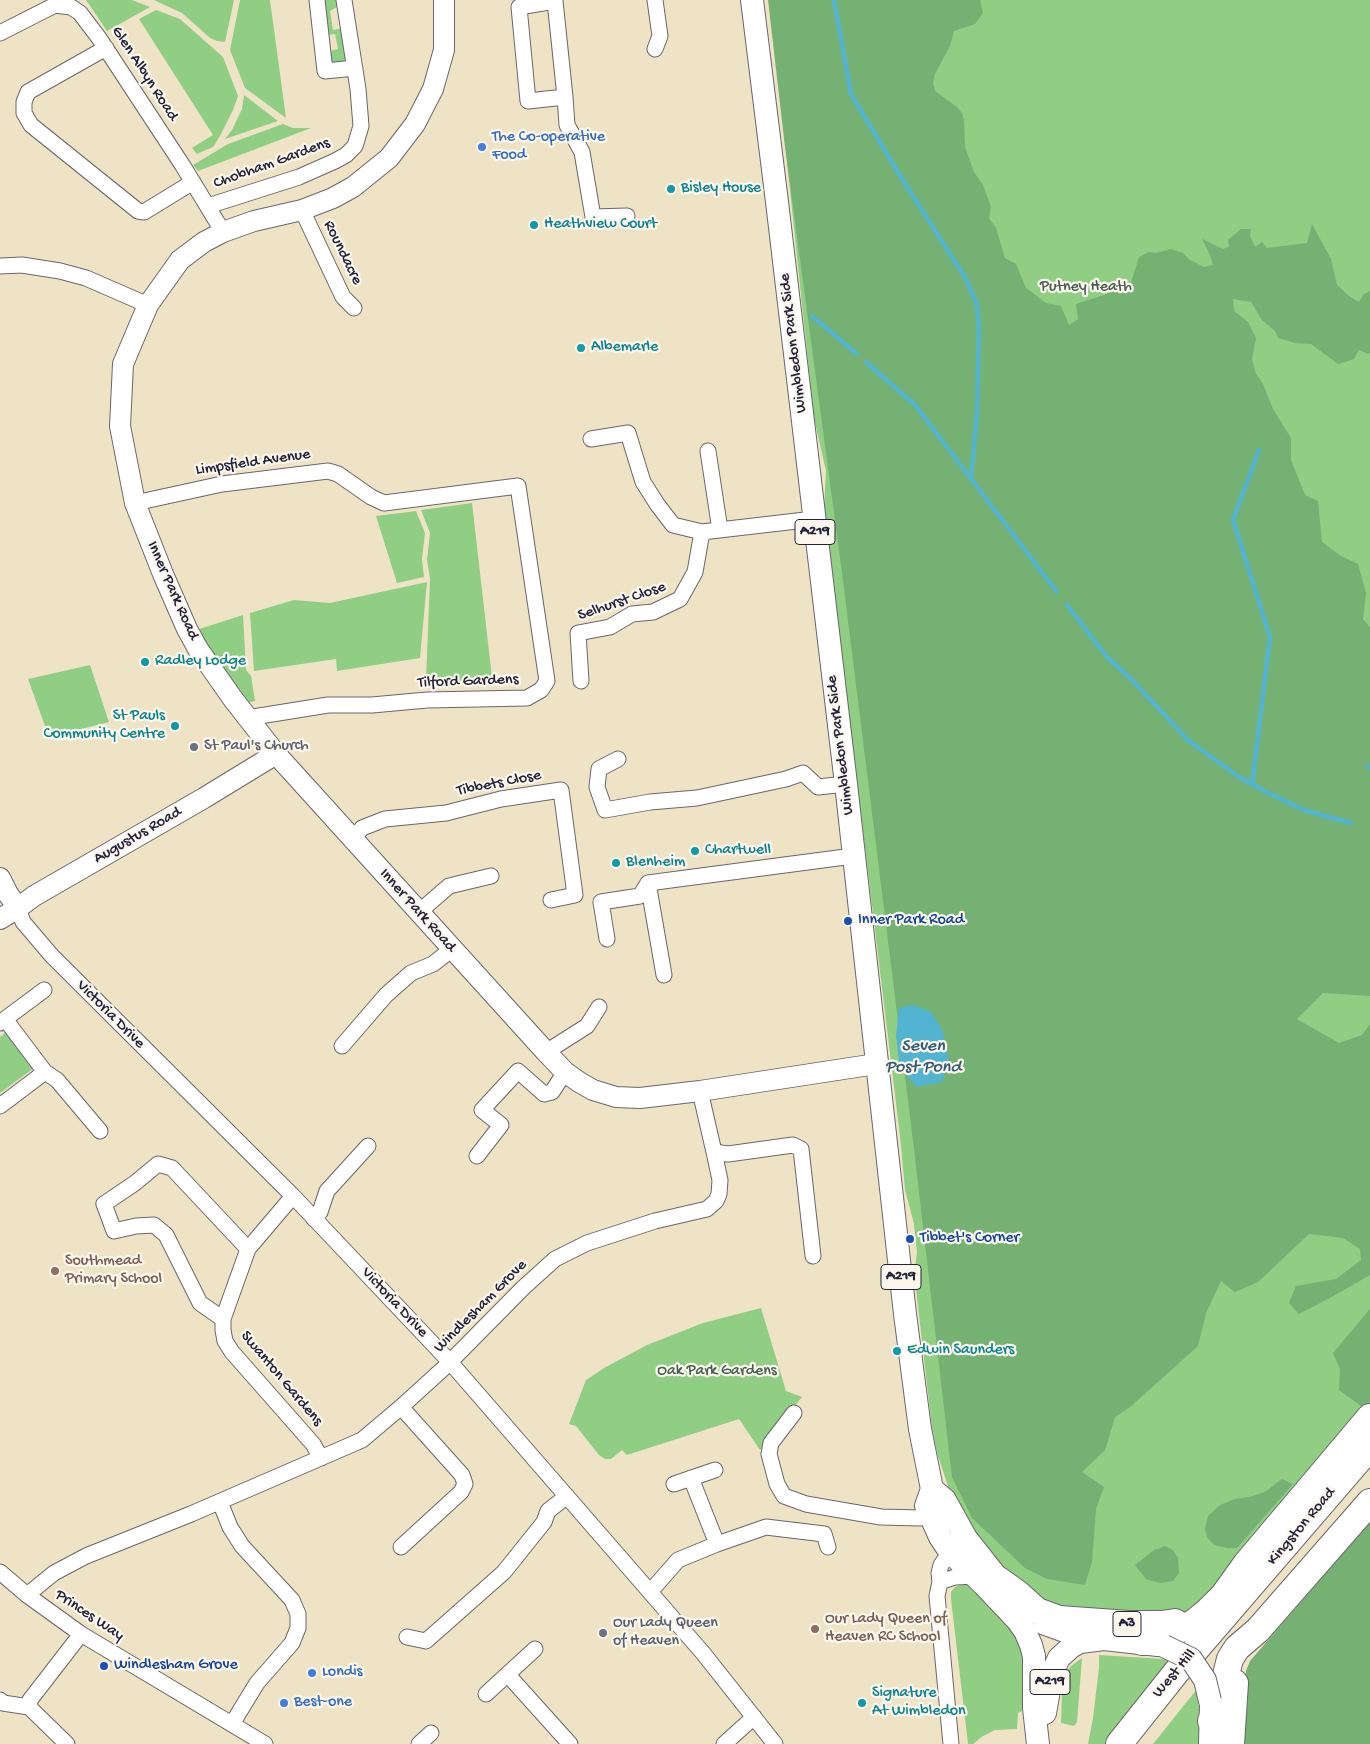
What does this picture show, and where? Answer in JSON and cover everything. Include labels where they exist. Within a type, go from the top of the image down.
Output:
[{"type":"highway","name":"A3","points":[[1153,1644],[1193,1622],[1207,1612],[1223,1596],[1246,1564],[1370,1417]]},
{"type":"highway","name":"Kingston Road","points":[[1246,1617],[1370,1447]]},
{"type":"highway","name":"Kingston Road","points":[[1246,1617],[1370,1473]]},
{"type":"highway","points":[[1210,1722],[1221,1694],[1230,1659],[1237,1648],[1246,1617],[1370,1502]]},
{"type":"highway","name":"A3","points":[[987,1578],[1017,1592],[1037,1611],[1060,1619],[1129,1624],[1162,1624],[1177,1622],[1189,1617],[1246,1564]]},
{"type":"highway","points":[[1230,1744],[1238,1660],[1249,1646],[1246,1617]]},
{"type":"highway","name":"West Hill","points":[[1119,1744],[1178,1670],[1246,1617]]},
{"type":"highway","name":"West Hill","points":[[1141,1744],[1246,1617]]},
{"type":"main road","name":"Wimbledon Park Side","points":[[752,0],[846,784],[876,1064],[920,1429],[932,1489],[945,1500],[940,1513]]},
{"type":"main road","name":"A219","points":[[1040,1744],[1034,1708],[1034,1656],[1032,1645],[1025,1631],[987,1578],[972,1546],[959,1527],[940,1513],[936,1530],[950,1552],[987,1578],[1039,1621],[1090,1640]]},
{"type":"main road","name":"A219","points":[[1040,1744],[1047,1693],[1052,1673],[1059,1658],[1071,1647],[1080,1642],[1090,1640],[1104,1639],[1153,1644],[1191,1659],[1205,1680],[1210,1722]]},
{"type":"street","points":[[317,0],[325,71],[355,68]]},
{"type":"street","name":"Chobham Gardens","points":[[208,206],[299,176],[346,155],[355,146],[361,126],[355,68],[344,0]]},
{"type":"street","name":"Inner Park Road","points":[[444,0],[444,50],[433,89],[415,124],[389,158],[353,186],[333,198],[302,210],[254,221],[223,232],[204,242],[180,260],[148,305],[123,364],[120,426],[134,503],[187,629],[198,649],[247,718],[276,754],[352,840],[565,1072],[593,1090],[616,1097],[640,1098],[876,1064]]},
{"type":"street","points":[[655,0],[660,36],[655,49]]},
{"type":"street","points":[[565,96],[528,101],[518,4],[560,1],[568,125],[582,152],[593,217],[627,216]]},
{"type":"street","name":"Glen Albyn Road","points":[[0,34],[55,5],[71,7],[80,13],[106,48],[193,182],[223,232]]},
{"type":"street","points":[[106,48],[28,92],[24,102],[24,113],[31,125],[138,211],[144,212],[193,182]]},
{"type":"street","name":"Roundacre","points":[[302,210],[344,297],[354,308]]},
{"type":"street","points":[[0,266],[22,265],[60,270],[86,278],[148,305]]},
{"type":"street","points":[[591,439],[628,433],[643,482],[673,525],[702,532],[814,519]]},
{"type":"street","points":[[708,451],[720,530]]},
{"type":"street","name":"Limpsfield Avenue","points":[[134,503],[222,484],[328,471],[338,474],[371,497],[384,502],[518,486]]},
{"type":"street","name":"Tilford Gardens","points":[[247,718],[328,704],[372,705],[428,700],[527,698],[542,690],[547,681],[518,486]]},
{"type":"street","name":"Selhurst Close","points":[[581,681],[578,633],[610,627],[632,614],[653,612],[680,600],[695,572],[702,532]]},
{"type":"street","name":"Augustus Road","points":[[0,919],[34,896],[187,808],[276,754]]},
{"type":"street","points":[[618,759],[599,769],[597,787],[605,810],[650,802],[697,798],[786,779],[803,773],[818,787],[846,784]]},
{"type":"street","name":"Tibbets Close","points":[[352,840],[362,828],[385,819],[446,813],[501,800],[560,790],[575,895],[552,900]]},
{"type":"street","points":[[648,883],[853,856]]},
{"type":"street","points":[[419,912],[449,886],[491,876]]},
{"type":"street","name":"Victoria Drive","points":[[0,878],[18,908],[23,922],[52,956],[293,1196],[450,1362],[703,1653],[775,1744]]},
{"type":"street","points":[[607,939],[601,902],[640,896],[648,883]]},
{"type":"street","points":[[648,883],[664,976]]},
{"type":"street","points":[[342,1046],[386,995],[411,973],[434,964],[452,949]]},
{"type":"street","points":[[44,990],[3,1021],[45,1072],[57,1080],[100,1132]]},
{"type":"street","points":[[546,1052],[587,1026],[599,1006]]},
{"type":"street","points":[[477,1156],[501,1125],[482,1110],[518,1071],[544,1094],[552,1092],[565,1072]]},
{"type":"street","points":[[0,1106],[45,1072]]},
{"type":"street","name":"Windlesham Grove","points":[[27,1595],[54,1573],[86,1556],[220,1502],[362,1440],[450,1362],[523,1288],[555,1259],[588,1243],[655,1221],[707,1210],[716,1202],[719,1194],[720,1180],[700,1090]]},
{"type":"street","points":[[714,1152],[728,1154],[793,1145],[801,1149],[813,1256]]},
{"type":"street","points":[[314,1218],[320,1212],[327,1191],[368,1146]]},
{"type":"street","name":"Swanton Gardens","points":[[223,1319],[200,1303],[166,1234],[154,1225],[136,1226],[114,1231],[104,1204],[135,1183],[158,1164],[172,1168],[248,1249]]},
{"type":"street","name":"Swanton Gardens","points":[[293,1196],[248,1249],[223,1319],[225,1341],[232,1352],[313,1444],[321,1458]]},
{"type":"street","points":[[401,1407],[462,1475],[465,1484],[461,1492],[401,1547]]},
{"type":"street","points":[[794,1413],[771,1443],[768,1454],[777,1484],[784,1496],[806,1504],[863,1515],[904,1518],[940,1513]]},
{"type":"street","points":[[674,1484],[715,1470]]},
{"type":"street","points":[[691,1478],[717,1544]]},
{"type":"street","points":[[407,1637],[426,1641],[504,1572],[544,1522],[548,1511],[567,1496]]},
{"type":"street","points":[[220,1502],[230,1527],[242,1546],[292,1600],[298,1614],[298,1628],[292,1643],[257,1683],[232,1724]]},
{"type":"street","points":[[650,1592],[678,1560],[717,1544],[766,1528],[824,1534],[828,1547]]},
{"type":"street","points":[[951,1744],[937,1596],[940,1582],[939,1573],[941,1565],[950,1552],[972,1546]]},
{"type":"street","name":"Princes Way","points":[[0,1572],[27,1595],[81,1634],[265,1744]]},
{"type":"street","points":[[940,1582],[955,1577],[987,1578]]},
{"type":"street","points":[[29,1707],[30,1700],[81,1634]]},
{"type":"street","points":[[486,1694],[535,1649]]},
{"type":"street","points":[[508,1675],[570,1744]]},
{"type":"street","points":[[0,1700],[3,1703],[29,1707],[67,1744]]},
{"type":"street","points":[[724,1744],[754,1717]]},
{"type":"street","points":[[419,1744],[431,1733]]},
{"type":"green space","points":[[86,0],[132,0],[150,7],[107,31]]},
{"type":"green space","points":[[154,0],[234,0],[225,42],[210,38],[182,13]]},
{"type":"green space","points":[[240,0],[270,0],[286,118],[245,88],[230,50]]},
{"type":"green space","points":[[322,0],[340,0],[340,5],[330,11],[333,30],[343,28],[348,55],[338,66],[331,65],[330,51],[338,49],[335,34],[327,35]]},
{"type":"green space","name":"Putney Heath","points":[[768,0],[980,0],[983,13],[975,24],[954,31],[950,46],[935,74],[933,83],[935,91],[962,113],[965,147],[974,172],[983,185],[991,207],[989,218],[996,228],[1005,258],[1016,264],[1026,288],[1046,303],[1061,306],[1069,325],[1078,319],[1076,304],[1104,295],[1131,283],[1139,257],[1149,252],[1156,253],[1171,249],[1183,253],[1190,260],[1204,267],[1213,265],[1202,239],[1223,249],[1229,247],[1228,240],[1241,229],[1251,229],[1250,236],[1255,247],[1262,242],[1267,248],[1307,243],[1312,224],[1331,259],[1337,285],[1359,302],[1364,294],[1370,291],[1370,353],[1359,350],[1354,359],[1338,364],[1311,344],[1295,343],[1278,338],[1275,331],[1262,320],[1251,302],[1233,299],[1234,311],[1248,322],[1256,338],[1252,359],[1256,374],[1263,384],[1273,409],[1291,438],[1291,460],[1305,495],[1318,501],[1322,542],[1341,556],[1358,564],[1366,593],[1363,619],[1370,627],[1370,996],[1323,993],[1297,1019],[1339,1043],[1362,1035],[1370,1024],[1370,1275],[1299,1314],[1289,1303],[1296,1286],[1336,1279],[1361,1260],[1360,1249],[1343,1238],[1309,1234],[1258,1282],[1235,1292],[1221,1281],[1206,1313],[1198,1346],[1130,1407],[1115,1417],[1105,1450],[1082,1472],[1104,1487],[1096,1509],[1092,1562],[1085,1585],[1047,1579],[1025,1568],[972,1518],[952,1477],[914,1149],[841,565],[785,147]]},
{"type":"green space","name":"Putney Heath","points":[[770,0],[1370,0],[1370,1402],[1234,1568],[1188,1612],[1175,1618],[1053,1614],[1002,1567],[971,1530],[949,1489],[937,1453],[932,1428],[916,1289],[915,1268],[917,1252],[914,1224],[905,1190],[824,509],[826,471],[814,418]]},
{"type":"green space","points":[[156,10],[180,19],[223,57],[238,96],[233,110],[213,147],[197,154],[192,148],[213,135],[139,19]]},
{"type":"green space","points":[[244,95],[278,121],[225,139],[232,130],[242,109]]},
{"type":"green space","points":[[283,124],[293,128],[311,128],[198,171],[193,165],[228,144]]},
{"type":"green space","points":[[472,503],[493,686],[426,681],[430,578],[427,560],[430,533],[421,510]]},
{"type":"green space","points":[[416,511],[425,533],[422,559],[424,577],[397,583],[376,516]]},
{"type":"green space","points":[[427,582],[420,658],[337,671],[336,659],[254,671],[250,613],[294,600],[330,603]]},
{"type":"green space","points":[[243,615],[246,670],[251,676],[255,701],[245,703],[196,630]]},
{"type":"green space","points":[[90,665],[109,722],[49,737],[28,679]]},
{"type":"green space","points":[[5,1033],[34,1068],[0,1093],[0,1037]]},
{"type":"green space","name":"Oak Park Gardens","points":[[761,1308],[786,1391],[802,1397],[760,1450],[739,1419],[627,1455],[622,1450],[611,1459],[605,1459],[599,1455],[576,1426],[569,1424],[586,1380],[604,1368],[647,1345],[703,1323]]},
{"type":"green space","points":[[1370,1309],[1370,1402],[1364,1408],[1339,1390],[1340,1369],[1333,1353]]},
{"type":"green space","points":[[1282,1479],[1293,1484],[1237,1548],[1214,1545],[1207,1537],[1205,1529],[1208,1516],[1220,1505],[1235,1499],[1265,1492]]},
{"type":"green space","points":[[1370,1522],[1370,1744],[1242,1744],[1246,1671],[1250,1661]]},
{"type":"green space","points":[[1165,1546],[1173,1550],[1178,1558],[1179,1573],[1173,1581],[1160,1583],[1146,1579],[1135,1565],[1154,1550]]},
{"type":"green space","points":[[962,1584],[971,1584],[1026,1642],[1024,1710],[1018,1713],[1017,1729],[995,1730],[973,1744],[968,1744],[951,1599],[951,1592],[955,1587]]},
{"type":"green space","points":[[1099,1655],[1163,1659],[1172,1662],[1107,1744],[1088,1744],[1093,1718]]},
{"type":"green space","points":[[1082,1658],[1077,1722],[1074,1726],[1061,1723],[1062,1693],[1066,1673],[1071,1666]]},
{"type":"green space","points":[[1197,1689],[1201,1713],[1198,1744],[1153,1744]]},
{"type":"water","name":"Seven Post Pond","points":[[913,1005],[931,1012],[942,1029],[949,1062],[942,1082],[917,1087],[900,1068],[896,1036],[899,1008]]},
{"type":"waterway","points":[[834,0],[851,94],[966,279],[977,305],[979,330],[977,413],[971,478]]},
{"type":"waterway","points":[[812,316],[857,354]]},
{"type":"waterway","points":[[866,362],[915,405],[1057,592]]},
{"type":"waterway","points":[[1252,785],[1270,637],[1233,520],[1259,450]]},
{"type":"waterway","points":[[1067,605],[1107,657],[1131,679],[1189,741],[1239,777],[1268,793],[1304,810],[1351,823]]},
{"type":"place","name":"The Co-operative Food","points":[[482,147]]},
{"type":"place","name":"Bisley House","points":[[671,189]]},
{"type":"place","name":"Heathview Court","points":[[534,225]]},
{"type":"place","name":"Albemarle","points":[[581,348]]},
{"type":"place","name":"Radley Lodge","points":[[145,662]]},
{"type":"place","name":"St Pauls Community Centre","points":[[175,726]]},
{"type":"place","name":"St Paul's Church","points":[[194,747]]},
{"type":"place","name":"Chartwell","points":[[695,851]]},
{"type":"place","name":"Blenheim","points":[[616,863]]},
{"type":"place","name":"Inner Park Road","points":[[848,921]]},
{"type":"place","name":"Tibbet's Corner","points":[[910,1239]]},
{"type":"place","name":"Southmead Primary School","points":[[55,1271]]},
{"type":"place","name":"Edwin Saunders","points":[[897,1351]]},
{"type":"place","name":"Our Lady Queen of Heaven RC School","points":[[815,1629]]},
{"type":"place","name":"Our Lady Queen of Heaven","points":[[603,1633]]},
{"type":"place","name":"Windlesham Grove","points":[[104,1666]]},
{"type":"place","name":"Londis","points":[[312,1673]]},
{"type":"place","name":"Best-one","points":[[284,1703]]},
{"type":"place","name":"Signature At Wimbledon","points":[[862,1703]]}]
